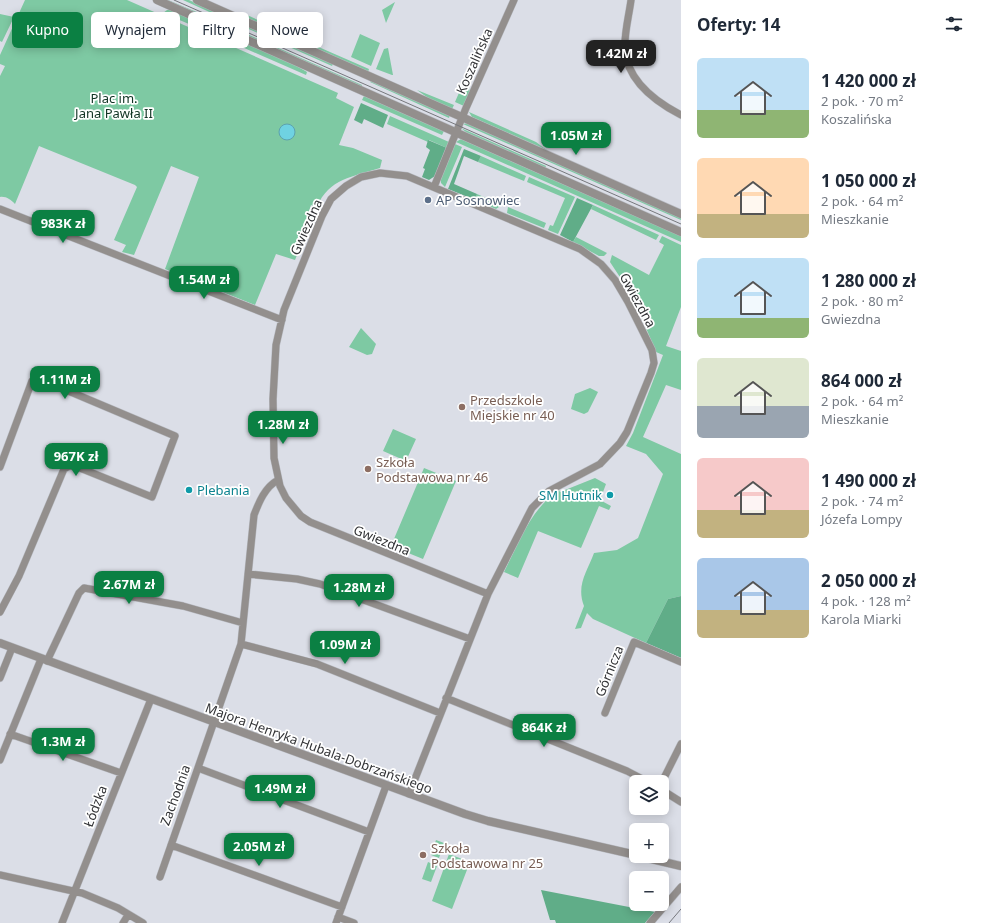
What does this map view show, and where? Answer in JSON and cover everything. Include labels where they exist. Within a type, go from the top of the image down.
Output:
[{"type":"street","points":[[197,0],[681,214]]},
{"type":"street","name":"Koszalińska","points":[[434,187],[462,117],[514,0]]},
{"type":"street","points":[[631,0],[625,39],[625,50],[629,68],[646,92],[681,115]]},
{"type":"street","points":[[161,1],[681,232]]},
{"type":"street","name":"Gwiezdna","points":[[409,794],[488,594],[532,508],[549,491],[600,464],[620,443],[631,424],[651,373],[654,356],[628,302],[615,280],[601,264],[580,249],[558,238],[407,176],[390,173],[361,177],[346,186],[332,199],[325,209],[295,282],[282,320],[276,345],[273,399],[273,449],[278,480],[286,498],[301,516],[310,522],[488,594]]},
{"type":"street","points":[[0,209],[282,320]]},
{"type":"street","points":[[0,467],[32,382],[40,379],[175,436],[152,497],[76,466],[69,466],[64,469],[20,576],[0,612]]},
{"type":"street","name":"Zachodnia","points":[[160,877],[241,644],[254,515],[263,495],[269,487],[278,480]]},
{"type":"street","points":[[248,574],[298,579],[320,584],[470,639]]},
{"type":"street","points":[[0,760],[10,734],[44,660],[79,593],[84,588],[183,606],[243,623]]},
{"type":"street","name":"Górnicza","points":[[605,713],[634,642],[681,662]]},
{"type":"street","name":"Majora Henryka Hubala-Dobrzańskiego","points":[[0,643],[386,786],[488,821],[629,854]]},
{"type":"street","points":[[241,644],[317,664],[440,713]]},
{"type":"street","points":[[0,678],[12,648]]},
{"type":"street","points":[[446,698],[635,775]]},
{"type":"street","name":"Łódzka","points":[[62,923],[151,699]]},
{"type":"street","points":[[10,734],[121,773]]},
{"type":"street","points":[[666,775],[681,744]]},
{"type":"street","points":[[198,768],[369,832]]},
{"type":"street","points":[[354,923],[337,920],[386,786]]},
{"type":"street","points":[[669,794],[681,802]]},
{"type":"street","points":[[171,845],[342,907]]},
{"type":"street","name":"Majora Henryka Hubala-Dobrzańskiego","points":[[668,863],[681,866]]},
{"type":"street","points":[[0,875],[75,892],[105,902],[143,923]]},
{"type":"street","points":[[650,923],[681,886]]},
{"type":"street","points":[[123,923],[128,915]]},
{"type":"green space","name":"Plac im. Jana Pawła II","points":[[25,0],[127,0],[154,12],[91,12],[91,48],[180,48],[180,23],[188,27],[188,48],[236,48],[338,93],[336,98],[354,107],[339,145],[353,148],[382,160],[380,168],[351,177],[335,184],[322,197],[317,207],[311,205],[309,211],[314,213],[295,260],[276,254],[255,305],[165,269],[199,177],[171,166],[134,255],[122,252],[126,245],[114,240],[137,187],[135,185],[39,146],[15,204],[6,198],[0,197],[0,76],[5,66],[0,64],[0,55],[12,29],[12,48],[83,48],[83,12],[20,12]]},
{"type":"green space","points":[[168,0],[197,12],[192,12],[169,2]]},
{"type":"green space","points":[[183,0],[189,0],[216,12],[209,12]]},
{"type":"green space","points":[[395,2],[386,23],[382,10]]},
{"type":"green space","points":[[171,10],[175,12],[164,12]]},
{"type":"green space","points":[[0,14],[12,17],[12,21],[2,42],[0,41]]},
{"type":"green space","points":[[180,14],[188,18],[188,24],[180,20]]},
{"type":"green space","points":[[249,16],[257,20],[257,23],[249,19]]},
{"type":"green space","points":[[249,27],[257,30],[257,33],[249,29]]},
{"type":"green space","points":[[360,34],[380,43],[371,66],[351,57]]},
{"type":"green space","points":[[249,35],[257,39],[257,41],[249,37]]},
{"type":"green space","points":[[249,45],[295,65],[307,72],[306,75],[244,48],[249,48]]},
{"type":"green space","points":[[274,48],[278,48],[362,85],[362,87]]},
{"type":"green space","points":[[292,48],[297,48],[333,64],[332,66]]},
{"type":"green space","points":[[314,48],[321,48],[369,69],[368,72]]},
{"type":"green space","points":[[388,48],[393,75],[376,69],[384,49]]},
{"type":"green space","points":[[371,81],[450,115],[449,118],[370,82]]},
{"type":"green space","points":[[464,86],[468,87],[470,91],[464,106],[455,102],[461,88]]},
{"type":"green space","points":[[417,90],[454,105],[452,109],[428,98]]},
{"type":"green space","points":[[364,96],[444,131],[442,135],[362,100]]},
{"type":"green space","points":[[361,103],[388,115],[383,128],[364,119],[362,124],[354,120]]},
{"type":"green space","points":[[469,112],[536,142],[548,151],[472,117]]},
{"type":"green space","points":[[390,116],[449,142],[447,148],[429,140],[428,142],[387,124]]},
{"type":"green space","points":[[467,123],[681,218],[681,220],[463,124]]},
{"type":"green space","points":[[461,128],[546,166],[545,168],[467,133]]},
{"type":"green space","points":[[461,139],[681,236],[681,242],[456,142]]},
{"type":"green space","points":[[428,140],[447,148],[435,176],[429,180],[422,177],[425,169],[423,168],[430,150],[426,147]]},
{"type":"green space","points":[[455,144],[462,147],[445,187],[441,183],[441,179]]},
{"type":"green space","points":[[464,149],[481,156],[478,162],[464,156],[454,184],[477,194],[475,200],[448,189]]},
{"type":"green space","points":[[481,156],[526,176],[524,181],[478,162]]},
{"type":"green space","points":[[529,177],[575,197],[558,234],[548,230],[550,225],[553,226],[565,198],[527,182]]},
{"type":"green space","points":[[477,194],[502,205],[496,209],[475,200]]},
{"type":"green space","points":[[577,198],[593,205],[573,242],[560,235]]},
{"type":"green space","points":[[593,205],[659,235],[656,240],[591,209]]},
{"type":"green space","points":[[508,207],[546,223],[544,228],[507,213]]},
{"type":"green space","points":[[662,236],[681,245],[681,307],[666,346],[681,351],[681,390],[666,385],[643,437],[681,454],[681,596],[668,599],[646,643],[593,619],[587,613],[581,628],[575,629],[584,606],[581,592],[583,579],[594,553],[617,550],[638,538],[663,474],[646,454],[626,446],[633,433],[663,355],[656,352],[633,297],[610,262],[612,255],[649,275],[664,245],[659,242]]},
{"type":"green space","points":[[576,237],[607,253],[604,256],[599,256],[573,242]]},
{"type":"green space","points":[[361,328],[376,344],[372,354],[367,355],[349,347]]},
{"type":"green space","points":[[590,388],[598,392],[588,412],[584,414],[571,409],[575,394]]},
{"type":"green space","points":[[393,429],[416,439],[406,461],[383,451]]},
{"type":"green space","points":[[424,468],[456,481],[423,559],[391,546]]},
{"type":"green space","points":[[595,478],[606,484],[600,500],[611,506],[609,510],[599,506],[581,548],[538,531],[518,578],[504,572],[526,527],[540,507],[559,490],[560,492]]},
{"type":"green space","points":[[681,596],[681,658],[646,643],[668,599]]},
{"type":"green space","points":[[436,840],[444,843],[439,858],[431,855]]},
{"type":"green space","points":[[449,854],[470,862],[452,909],[432,901]]},
{"type":"green space","points":[[428,862],[437,866],[431,882],[422,879]]},
{"type":"green space","points":[[541,890],[629,907],[629,911],[655,912],[645,923],[556,923],[555,920],[550,920]]},
{"type":"water","points":[[287,124],[294,129],[295,132],[290,139],[287,140],[280,135],[279,132],[284,125]]},
{"type":"tram line","points":[[174,0],[681,224]]},
{"type":"tram line","points":[[669,923],[681,909]]},
{"type":"place","name":"AP Sosnowiec","points":[[428,200]]},
{"type":"place","name":"Przedszkole Miejskie nr 40","points":[[462,407]]},
{"type":"place","name":"Szkoła Podstawowa nr 46","points":[[368,469]]},
{"type":"place","name":"Plebania","points":[[189,490]]},
{"type":"place","name":"SM Hutnik","points":[[610,495]]},
{"type":"place","name":"Szkoła Podstawowa nr 25","points":[[423,855]]}]
